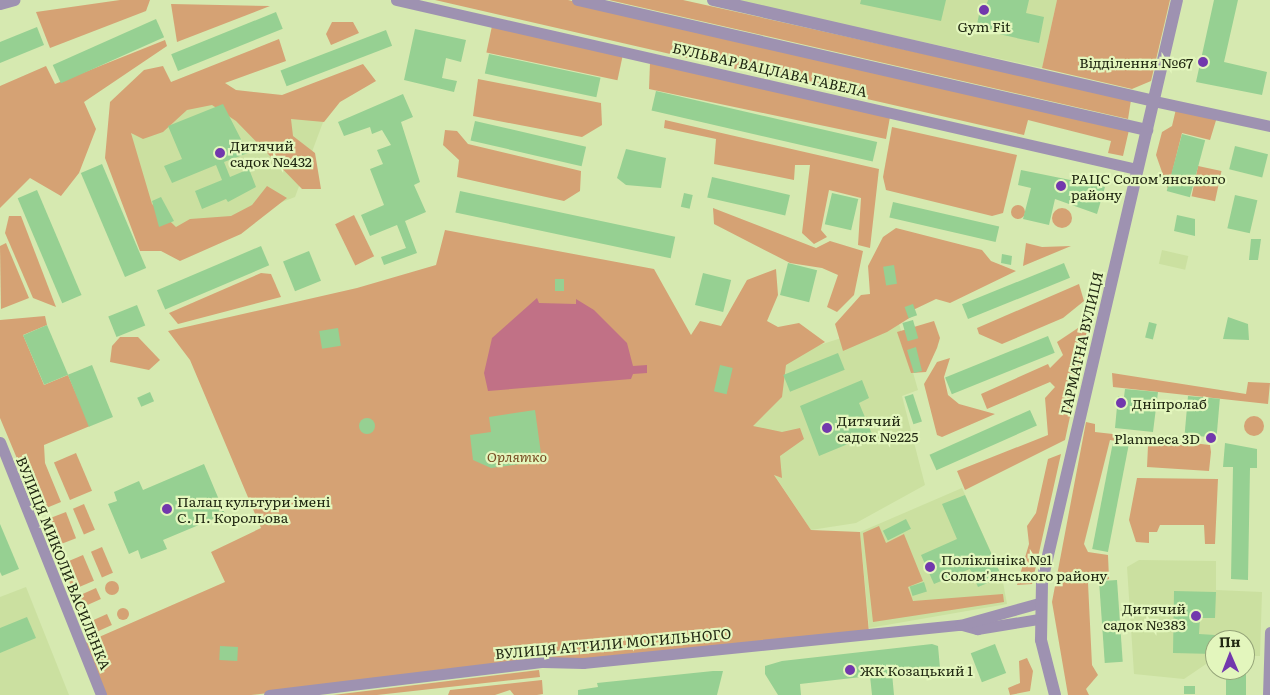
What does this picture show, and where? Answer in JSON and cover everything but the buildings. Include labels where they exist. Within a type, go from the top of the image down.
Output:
[{"type":"street","points":[[0,4],[14,0]]},
{"type":"street","name":"БУЛЬВАР ВАЦЛАВА ГАВЕЛА","points":[[396,0],[1137,169]]},
{"type":"street","name":"БУЛЬВАР ВАЦЛАВА ГАВЕЛА","points":[[578,0],[1147,130]]},
{"type":"street","points":[[713,0],[1270,126]]},
{"type":"street","name":"ГАРМАТНА ВУЛИЦЯ","points":[[1055,695],[1039,619],[1040,603],[1137,169],[1178,0]]},
{"type":"street","name":"ВУЛИЦЯ МИКОЛИ ВАСИЛЕНКА","points":[[0,442],[101,695]]},
{"type":"street","name":"ВУЛИЦЯ АТТИЛИ МОГИЛЬНОГО","points":[[270,695],[550,661],[583,663],[960,625],[1040,603]]},
{"type":"street","name":"ВУЛИЦЯ АТТИЛИ МОГИЛЬНОГО","points":[[960,625],[976,629],[1039,619]]},
{"type":"street","points":[[1268,695],[1270,632]]},
{"type":"shaded area","points":[[731,0],[1057,0],[1042,68]]},
{"type":"shaded area","name":"Дитячий садок №432","points":[[172,85],[328,109],[295,197],[165,247],[112,108]]},
{"type":"shaded area","points":[[1162,250],[1188,256],[1185,270],[1159,264]]},
{"type":"shaded area","points":[[537,298],[539,303],[576,304],[576,299],[594,310],[627,343],[633,366],[647,365],[647,373],[633,374],[631,379],[488,391],[484,373],[492,338]]},
{"type":"shaded area","name":"Дитячий садок №225","points":[[898,320],[918,390],[902,396],[925,485],[856,523],[811,530],[761,455],[738,371]]},
{"type":"shaded area","name":"Поліклініка №1 Солом'янського району","points":[[962,488],[1002,577],[1007,604],[869,628],[860,532]]},
{"type":"shaded area","name":"Дитячий садок №383","points":[[1139,560],[1216,561],[1216,590],[1262,592],[1260,656],[1255,656],[1255,630],[1205,630],[1205,665],[1184,679],[1134,674],[1127,567]]},
{"type":"shaded area","points":[[26,587],[69,695],[0,695],[0,597]]},
{"type":"green space","points":[[120,0],[150,0],[146,11],[50,48],[36,12]]},
{"type":"green space","points":[[435,0],[568,0],[1129,130],[1123,156],[1108,153],[1111,141],[1028,120],[1024,135]]},
{"type":"green space","points":[[609,0],[683,0],[1131,100],[1128,119]]},
{"type":"green space","points":[[1057,0],[1170,0],[1151,81],[1132,89],[1042,68]]},
{"type":"green space","points":[[171,4],[270,6],[177,42]]},
{"type":"green space","points":[[332,22],[353,22],[359,33],[331,45],[326,34]]},
{"type":"green space","points":[[492,26],[623,54],[617,80],[486,52]]},
{"type":"green space","points":[[279,39],[286,61],[225,83],[236,90],[282,95],[363,64],[376,81],[340,102],[324,122],[291,119],[293,136],[315,153],[321,189],[302,189],[236,121],[212,105],[187,110],[163,132],[143,139],[131,133],[152,204],[176,227],[190,219],[231,216],[252,205],[267,186],[287,198],[241,234],[180,261],[161,251],[140,251],[105,158],[110,102],[144,70],[163,66],[171,82]]},
{"type":"green space","points":[[165,40],[167,46],[84,102],[96,129],[79,173],[61,196],[30,178],[0,208],[0,86],[46,66],[55,84]]},
{"type":"green space","points":[[650,63],[890,117],[886,139],[649,89]]},
{"type":"green space","points":[[478,79],[601,103],[602,125],[582,137],[473,116]]},
{"type":"green space","points":[[1176,109],[1217,117],[1210,140],[1182,133],[1168,189],[1156,155],[1162,132],[1172,126]]},
{"type":"green space","points":[[665,120],[879,169],[870,248],[858,245],[861,198],[829,190],[821,230],[827,237],[814,244],[802,233],[810,165],[795,165],[794,180],[714,164],[716,139],[664,128]]},
{"type":"green space","points":[[892,127],[1017,155],[1003,213],[992,216],[886,190],[883,177]]},
{"type":"green space","points":[[445,130],[457,131],[468,144],[581,171],[580,191],[564,201],[457,177],[459,160],[443,145]]},
{"type":"green space","points":[[1198,166],[1221,171],[1215,201],[1192,196]]},
{"type":"green space","points":[[1015,205],[1021,205],[1025,212],[1021,219],[1015,219],[1011,215],[1011,209]]},
{"type":"green space","points":[[713,208],[816,248],[830,241],[863,251],[854,295],[837,312],[827,307],[838,275],[822,268],[790,263],[714,224]]},
{"type":"green space","points":[[1062,208],[1069,211],[1072,218],[1069,225],[1062,228],[1055,225],[1052,218],[1055,211]]},
{"type":"green space","points":[[354,215],[374,256],[355,266],[335,224]]},
{"type":"green space","points":[[9,216],[21,216],[56,307],[33,298],[5,233]]},
{"type":"green space","points":[[896,228],[982,250],[991,261],[1016,271],[950,303],[936,299],[913,310],[911,317],[887,332],[843,351],[835,324],[861,295],[870,294],[868,266],[883,237]]},
{"type":"green space","name":"Орлятко","points":[[445,230],[654,269],[691,335],[700,321],[721,326],[747,280],[776,269],[778,295],[767,321],[778,327],[799,323],[825,342],[786,365],[782,397],[753,426],[782,432],[800,428],[804,439],[780,456],[782,478],[774,475],[811,530],[860,532],[869,633],[583,662],[543,660],[251,695],[105,695],[83,644],[225,582],[211,552],[261,528],[190,360],[168,331],[357,288],[436,265]]},
{"type":"green space","points":[[6,243],[29,298],[1,309],[0,246]]},
{"type":"green space","points":[[1026,243],[1042,247],[1071,246],[1023,266]]},
{"type":"green space","points":[[261,273],[271,274],[281,297],[178,324],[169,313]]},
{"type":"green space","points":[[1079,284],[1084,301],[1063,318],[1002,344],[979,334],[977,328]]},
{"type":"green space","points":[[45,316],[47,325],[23,335],[44,385],[68,375],[90,426],[44,445],[45,463],[61,502],[39,511],[0,418],[0,320]]},
{"type":"green space","points":[[934,321],[940,338],[937,348],[926,372],[911,373],[897,332]]},
{"type":"green space","points":[[1081,326],[1089,328],[1065,440],[965,490],[957,471],[1048,435],[1045,398],[1055,387],[1050,382],[987,409],[981,394],[1048,364],[1050,368],[1063,355],[1057,342]]},
{"type":"green space","points":[[120,337],[138,337],[160,360],[149,370],[110,362],[112,346]]},
{"type":"green space","points":[[950,358],[944,377],[948,395],[959,404],[995,414],[942,437],[937,435],[924,384],[937,362]]},
{"type":"green space","points":[[1112,373],[1246,394],[1248,382],[1270,383],[1268,404],[1113,387]]},
{"type":"green space","points":[[1250,416],[1258,416],[1264,422],[1264,430],[1258,436],[1250,436],[1244,430],[1244,422]]},
{"type":"green space","points":[[1086,422],[1095,424],[1095,432],[1210,445],[1211,452],[1209,471],[1147,467],[1148,446],[1110,440],[1084,544],[1088,552],[1108,555],[1109,579],[1088,583],[1092,665],[1098,675],[1086,689],[1089,695],[1068,695],[1052,602]]},
{"type":"green space","points":[[76,453],[92,491],[70,500],[54,462]]},
{"type":"green space","points":[[1061,454],[1032,584],[1017,585],[1029,544],[1027,526],[1036,513],[1048,459]]},
{"type":"green space","points":[[1137,478],[1218,479],[1215,544],[1205,544],[1204,525],[1160,525],[1157,532],[1149,532],[1149,543],[1136,542],[1129,520]]},
{"type":"green space","points":[[84,504],[95,530],[84,534],[73,509]]},
{"type":"green space","points":[[66,512],[76,538],[55,546],[45,520]]},
{"type":"green space","points":[[879,526],[886,543],[904,534],[923,581],[908,587],[913,601],[1003,594],[1004,602],[873,622],[863,533]]},
{"type":"green space","points":[[102,547],[113,573],[102,577],[91,552]]},
{"type":"green space","points":[[83,555],[94,581],[73,590],[62,564]]},
{"type":"green space","points":[[112,581],[117,583],[119,588],[117,593],[112,595],[107,593],[105,588],[107,583]]},
{"type":"green space","points":[[96,588],[101,599],[81,608],[76,597]]},
{"type":"green space","points":[[121,608],[125,608],[129,614],[125,620],[121,620],[117,616],[117,612]]},
{"type":"green space","points":[[107,614],[112,625],[92,634],[87,623]]},
{"type":"green space","points":[[1027,658],[1033,671],[1030,691],[1010,695],[1008,688],[1020,683],[1019,661]]},
{"type":"green space","points":[[539,670],[540,677],[377,695],[333,695]]},
{"type":"green space","points":[[542,680],[543,694],[537,695],[514,695],[510,690],[495,695],[448,695],[450,690]]},
{"type":"place","name":"Gym Fit","points":[[984,10]]},
{"type":"place","name":"Відділення №67","points":[[1203,62]]},
{"type":"place","name":"Дитячий садок №432","points":[[220,153]]},
{"type":"place","name":"РАЦС Солом'янського району","points":[[1061,186]]},
{"type":"place","name":"Дніпролаб","points":[[1121,403]]},
{"type":"place","name":"Дитячий садок №225","points":[[827,428]]},
{"type":"place","name":"Planmeca 3D","points":[[1211,438]]},
{"type":"place","name":"Палац культури імені С. П. Корольова","points":[[167,509]]},
{"type":"place","name":"Поліклініка №1 Солом'янського району","points":[[930,567]]},
{"type":"place","name":"Дитячий садок №383","points":[[1196,616]]},
{"type":"place","name":"ЖК Козацький 1","points":[[850,670]]}]
